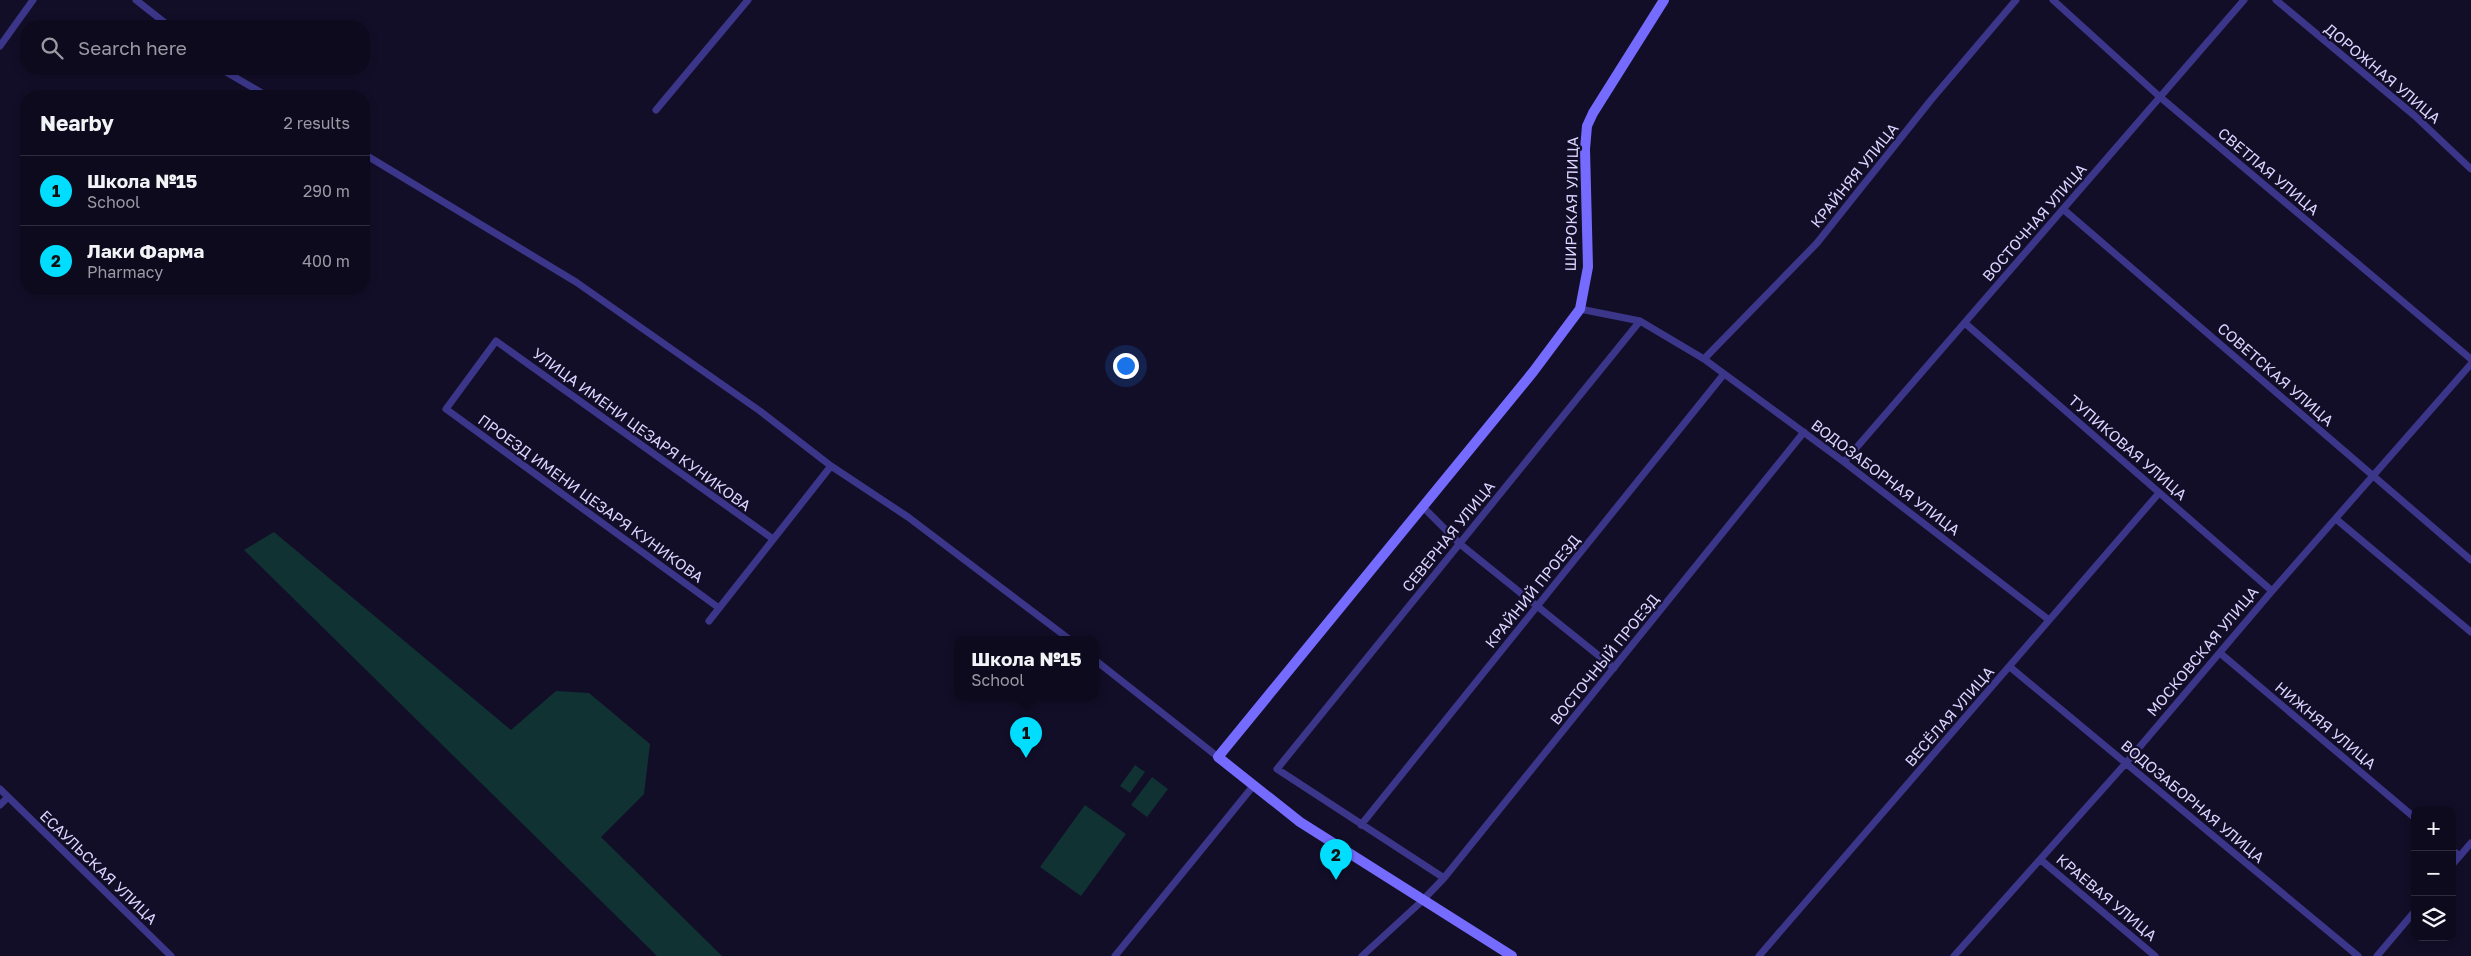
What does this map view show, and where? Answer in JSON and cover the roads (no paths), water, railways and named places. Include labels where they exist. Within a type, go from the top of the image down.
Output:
[{"type":"street","points":[[0,46],[33,0]]},
{"type":"street","points":[[136,0],[161,20]]},
{"type":"street","points":[[656,110],[748,0]]},
{"type":"street","name":"ШИРОКАЯ УЛИЦА","points":[[1580,309],[1588,266],[1585,149],[1587,126],[1593,112],[1664,0]]},
{"type":"street","name":"КРАЙНЯЯ УЛИЦА","points":[[1704,359],[1817,243],[1931,100],[2016,0]]},
{"type":"street","name":"СВЕТЛАЯ УЛИЦА","points":[[2053,0],[2160,97],[2471,359]]},
{"type":"street","name":"ВОСТОЧНАЯ УЛИЦА","points":[[1844,462],[1966,324],[2244,0]]},
{"type":"street","name":"ДОРОЖНАЯ УЛИЦА","points":[[2276,0],[2415,116],[2471,169]]},
{"type":"street","points":[[231,75],[256,90]]},
{"type":"street","points":[[370,158],[576,282],[760,411],[831,466],[908,517],[1065,636]]},
{"type":"street","name":"СОВЕТСКАЯ УЛИЦА","points":[[2063,209],[2471,560]]},
{"type":"street","points":[[1218,757],[1533,372],[1580,309]]},
{"type":"street","name":"ВОДОЗАБОРНАЯ УЛИЦА","points":[[1580,309],[1640,321],[1704,359],[1844,462],[2048,620]]},
{"type":"street","name":"СЕВЕРНАЯ УЛИЦА","points":[[1361,825],[1277,769],[1640,321]]},
{"type":"street","name":"ТУПИКОВАЯ УЛИЦА","points":[[1966,324],[2272,590]]},
{"type":"street","name":"УЛИЦА ИМЕНИ ЦЕЗАРЯ КУНИКОВА","points":[[446,409],[496,341],[773,539]]},
{"type":"street","name":"МОСКОВСКАЯ УЛИЦА","points":[[1954,956],[2126,763],[2272,590],[2471,364]]},
{"type":"street","name":"КРАЙНИЙ ПРОЕЗД","points":[[1361,825],[1724,374]]},
{"type":"street","name":"ПРОЕЗД ИМЕНИ ЦЕЗАРЯ КУНИКОВА","points":[[446,409],[719,608]]},
{"type":"street","name":"ВОСТОЧНЫЙ ПРОЕЗД","points":[[1362,956],[1422,901],[1444,878],[1804,432]]},
{"type":"street","points":[[709,621],[831,466]]},
{"type":"street","name":"ВЕСЁЛАЯ УЛИЦА","points":[[1759,956],[2159,493]]},
{"type":"street","points":[[1423,506],[1460,544],[1614,668]]},
{"type":"street","points":[[2336,519],[2471,632]]},
{"type":"street","name":"НИЖНЯЯ УЛИЦА","points":[[2220,653],[2411,815]]},
{"type":"street","points":[[1099,663],[1300,822],[1422,901],[1512,956]]},
{"type":"street","name":"ВОДОЗАБОРНАЯ УЛИЦА","points":[[2010,667],[2358,956]]},
{"type":"street","points":[[1115,956],[1254,785]]},
{"type":"street","name":"ЕСАУЛЬСКАЯ УЛИЦА","points":[[0,789],[172,956]]},
{"type":"street","points":[[0,805],[8,797]]},
{"type":"street","points":[[1361,825],[1444,878]]},
{"type":"street","points":[[2456,860],[2471,843]]},
{"type":"street","points":[[2453,851],[2460,856]]},
{"type":"street","name":"КРАЕВАЯ УЛИЦА","points":[[2041,860],[2156,956]]},
{"type":"street","points":[[2377,956],[2411,916]]},
{"type":"place","name":"Школа №15","points":[[1026,758]]},
{"type":"place","name":"Лаки Фарма","points":[[1336,880]]}]
